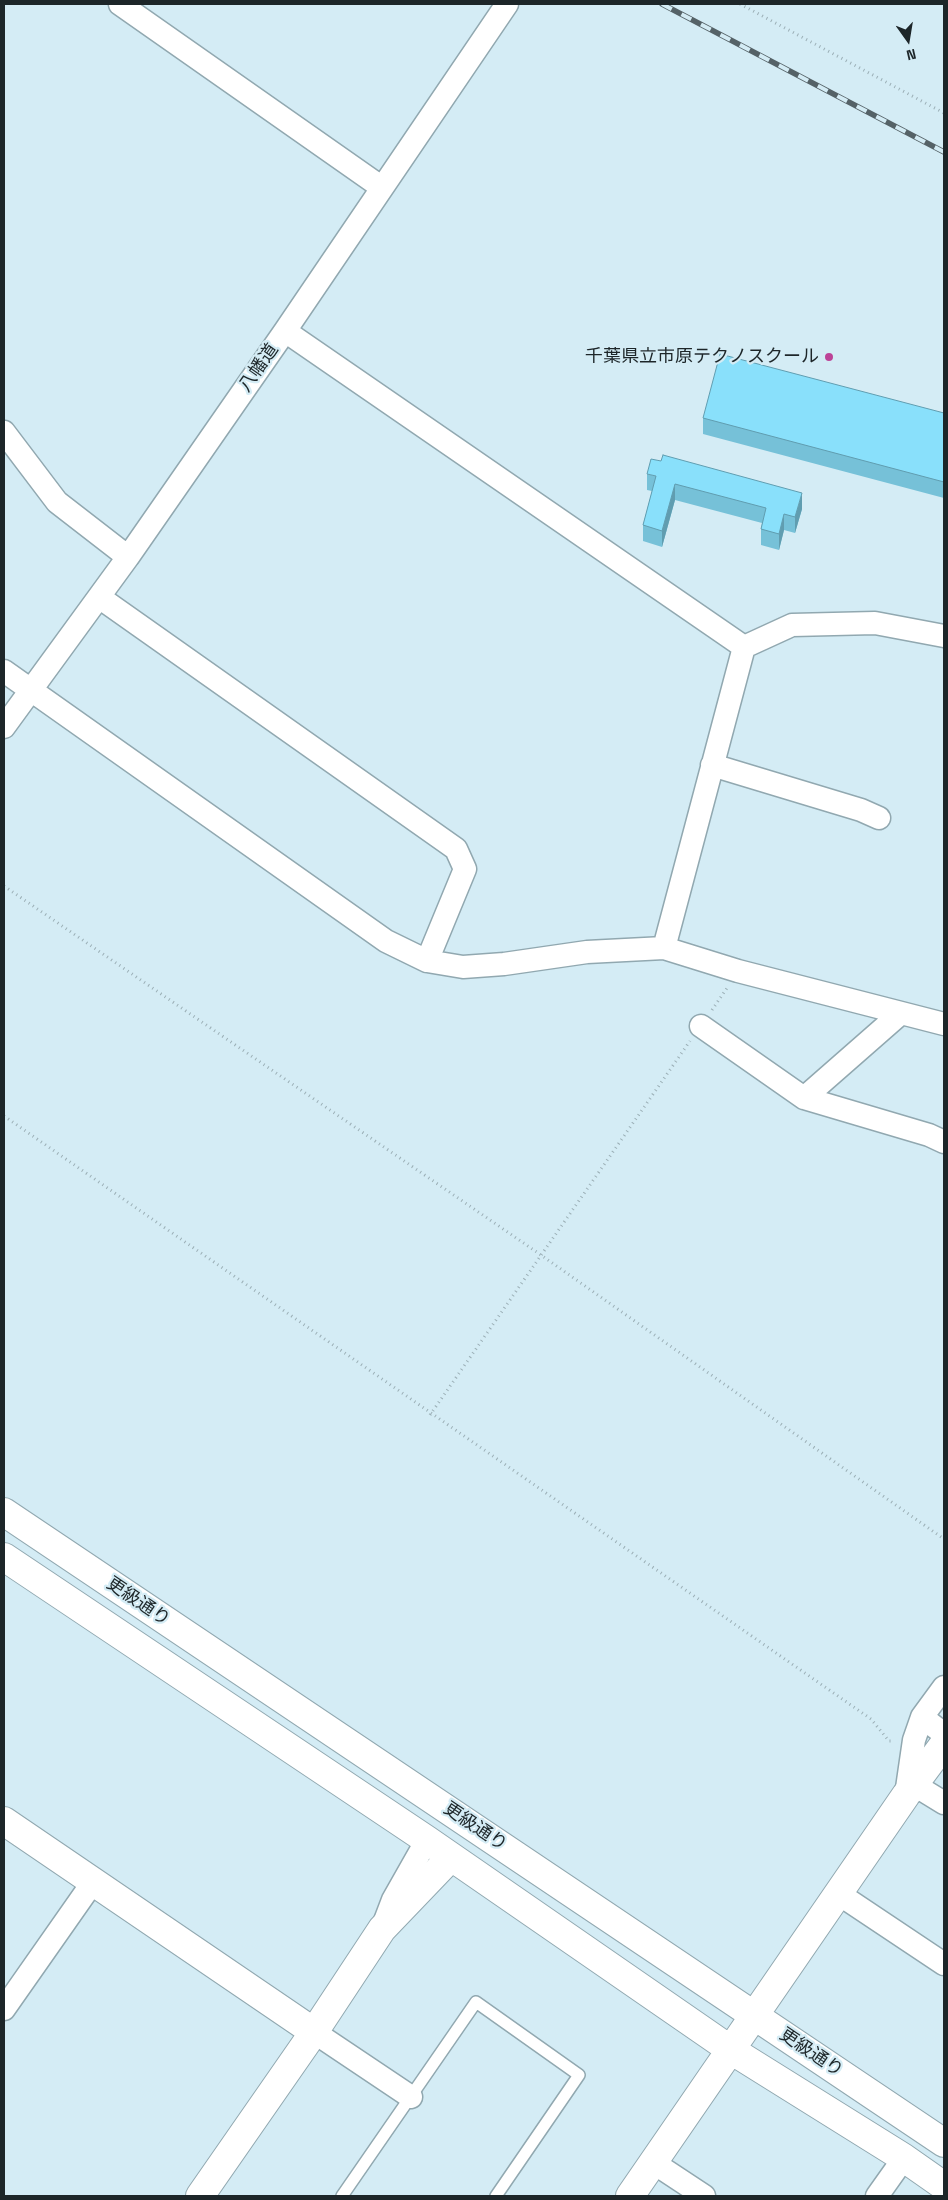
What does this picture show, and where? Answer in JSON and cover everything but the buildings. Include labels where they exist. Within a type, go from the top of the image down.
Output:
[{"type":"street","points":[[120,4],[381,187]]},
{"type":"street","name":"八幡道","points":[[4,727],[29,690],[128,557],[285,331],[507,4]]},
{"type":"street","points":[[285,331],[744,647]]},
{"type":"street","points":[[4,432],[57,502],[128,557]]},
{"type":"street","points":[[99,597],[456,849],[466,869],[427,961]]},
{"type":"street","points":[[744,647],[792,625],[875,623],[944,636]]},
{"type":"street","points":[[664,948],[744,647]]},
{"type":"street","points":[[4,671],[386,941],[427,961],[463,967],[504,964],[587,952],[664,948],[738,970],[944,1024]]},
{"type":"street","points":[[712,764],[861,810],[879,818]]},
{"type":"street","points":[[804,1098],[901,1012]]},
{"type":"street","points":[[701,1026],[804,1098],[929,1135],[944,1142]]},
{"type":"street","name":"更級通り","points":[[8,1523],[756,2015],[944,2144]]},
{"type":"street","points":[[4,1557],[451,1856],[731,2050],[904,2158],[944,2186]]},
{"type":"street","points":[[909,1789],[914,1740],[922,1717],[944,1687]]},
{"type":"street","points":[[922,1717],[944,1734]]},
{"type":"street","points":[[914,1740],[944,1738]]},
{"type":"street","points":[[630,2196],[839,1894],[909,1789],[944,1744]]},
{"type":"street","points":[[909,1789],[944,1804]]},
{"type":"street","points":[[4,1821],[411,2097]]},
{"type":"street","points":[[382,1929],[393,1900],[427,1840]]},
{"type":"street","points":[[200,2196],[314,2032],[382,1929],[451,1856]]},
{"type":"street","points":[[4,2010],[93,1882]]},
{"type":"street","points":[[839,1894],[944,1964]]},
{"type":"street","points":[[877,2196],[904,2158]]},
{"type":"street","points":[[654,2163],[704,2196]]},
{"type":"lane","points":[[342,2196],[476,2002],[580,2075],[496,2196]]},
{"type":"path","points":[[740,4],[944,113]]},
{"type":"path","points":[[4,886],[541,1255],[944,1539]]},
{"type":"path","points":[[430,1415],[738,970]]},
{"type":"path","points":[[4,1116],[430,1415],[871,1719],[878,1727]]},
{"type":"railway","points":[[662,4],[944,152]]},
{"type":"place","name":"千葉県立市原テクノスクール","points":[[829,357]]}]
